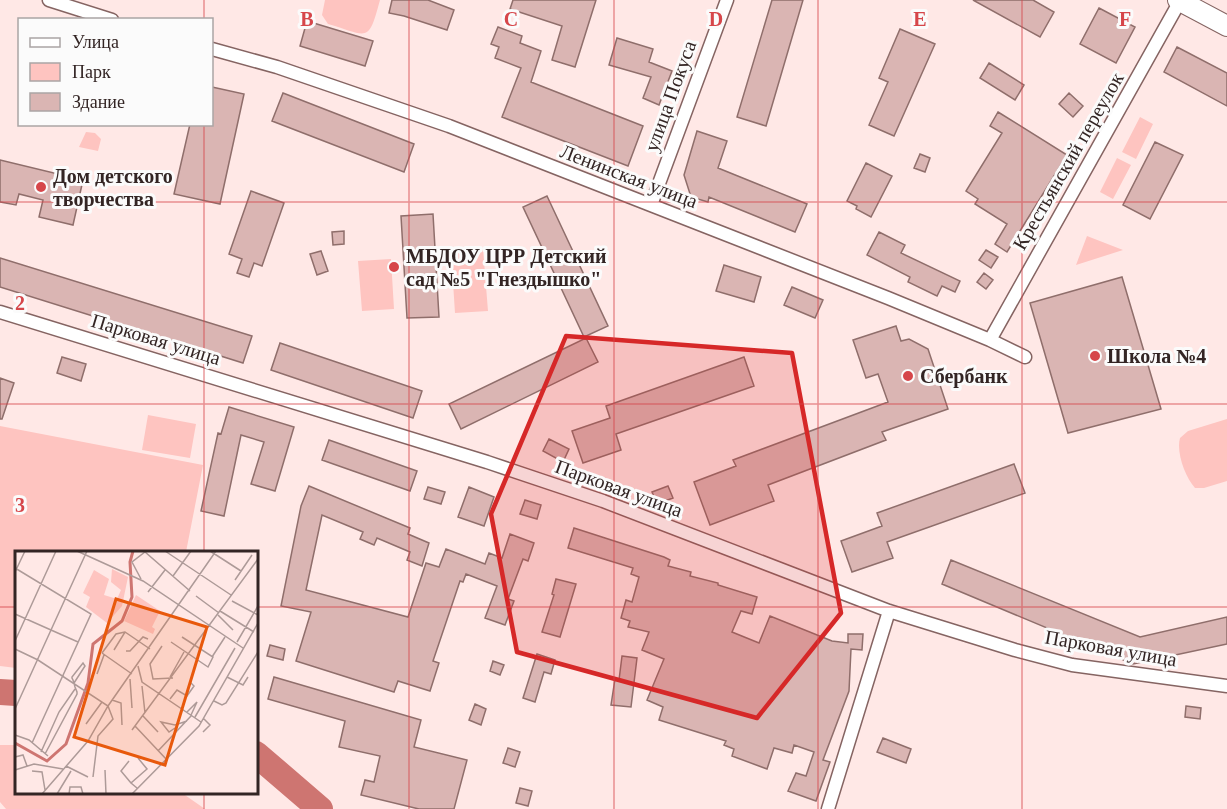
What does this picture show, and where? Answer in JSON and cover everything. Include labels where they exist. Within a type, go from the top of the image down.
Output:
[{"type":"main road","points":[[1179,1],[1227,26]]},
{"type":"street","points":[[49,0],[106,18]]},
{"type":"street","name":"улица Покуса","points":[[651,205],[727,0]]},
{"type":"street","name":"Крестьянский переулок","points":[[990,340],[1179,1]]},
{"type":"street","name":"Ленинская улица","points":[[213,50],[277,67],[449,126],[990,340],[1025,357]]},
{"type":"street","name":"Парковая улица","points":[[0,312],[487,462],[603,501],[889,611],[1015,650],[1072,665],[1227,686]]},
{"type":"street","points":[[828,809],[889,611]]},
{"type":"highlighted area","points":[[566,336],[792,353],[841,613],[757,718],[517,652],[491,514]]},
{"type":"green space","points":[[325,0],[380,0],[373,24],[365,33],[359,33],[328,24],[322,15]]},
{"type":"green space","points":[[1140,117],[1153,124],[1136,159],[1122,152]]},
{"type":"green space","points":[[86,132],[95,133],[101,139],[98,151],[79,147]]},
{"type":"green space","points":[[1117,158],[1131,165],[1113,199],[1100,192]]},
{"type":"green space","points":[[1087,236],[1123,250],[1076,265]]},
{"type":"green space","points":[[483,249],[488,311],[455,313],[451,251]]},
{"type":"green space","points":[[391,259],[394,309],[362,311],[358,261]]},
{"type":"green space","points":[[148,415],[196,424],[190,458],[142,450]]},
{"type":"green space","points":[[1227,419],[1227,481],[1204,488],[1195,488],[1182,464],[1179,450],[1180,438],[1188,431]]},
{"type":"green space","points":[[0,426],[203,465],[186,551],[15,551],[15,668],[0,666]]},
{"type":"green space","points":[[0,745],[15,745],[15,794],[183,794],[205,809],[6,809],[0,802]]},
{"type":"building","points":[[392,0],[428,0],[454,10],[447,30],[389,13]]},
{"type":"building","points":[[513,0],[596,0],[575,67],[552,60],[562,26],[510,9]]},
{"type":"building","points":[[772,0],[803,0],[766,126],[737,117]]},
{"type":"building","points":[[973,0],[1033,0],[1054,12],[1040,37]]},
{"type":"building","points":[[1099,8],[1135,27],[1116,63],[1080,44]]},
{"type":"building","points":[[307,21],[373,41],[365,66],[300,46]]},
{"type":"building","points":[[498,27],[522,36],[520,43],[541,51],[531,82],[643,126],[628,166],[502,117],[521,68],[495,58],[499,47],[491,44]]},
{"type":"building","points":[[900,29],[935,44],[894,136],[869,125],[888,82],[879,78]]},
{"type":"building","points":[[617,38],[653,49],[649,62],[672,71],[659,105],[643,98],[651,77],[609,65]]},
{"type":"building","points":[[1177,47],[1227,73],[1227,106],[1164,72]]},
{"type":"building","points":[[989,63],[1024,85],[1015,100],[980,78]]},
{"type":"building","points":[[213,87],[244,94],[220,204],[174,194],[190,126],[213,126]]},
{"type":"building","points":[[283,93],[414,144],[404,172],[272,121]]},
{"type":"building","points":[[1069,93],[1083,106],[1073,117],[1059,104]]},
{"type":"building","points":[[998,112],[1067,155],[1007,252],[995,244],[1007,224],[975,204],[978,199],[966,191],[1002,133],[990,126]]},
{"type":"building","points":[[697,131],[727,141],[718,168],[807,204],[795,232],[709,197],[708,202],[691,197],[684,175]]},
{"type":"building","points":[[1155,142],[1183,155],[1150,219],[1123,205]]},
{"type":"building","points":[[920,154],[930,158],[925,172],[914,168]]},
{"type":"building","name":"Дом детского творчества","points":[[0,160],[83,180],[73,225],[39,217],[43,200],[19,194],[16,205],[0,202]]},
{"type":"building","points":[[866,163],[892,176],[871,217],[847,201]]},
{"type":"building","points":[[251,191],[284,203],[262,266],[254,263],[249,277],[237,273],[242,259],[229,254]]},
{"type":"building","points":[[547,196],[608,326],[584,337],[523,207]]},
{"type":"building","points":[[433,214],[439,317],[407,318],[401,216]]},
{"type":"building","points":[[344,231],[344,244],[333,245],[332,232]]},
{"type":"building","points":[[879,232],[905,245],[901,253],[960,281],[955,292],[942,286],[937,296],[908,282],[910,277],[867,255]]},
{"type":"building","points":[[986,250],[998,257],[991,268],[979,260]]},
{"type":"building","points":[[321,251],[328,271],[317,275],[310,254]]},
{"type":"building","points":[[0,258],[252,336],[243,363],[0,287]]},
{"type":"building","points":[[724,265],[761,277],[754,302],[716,291]]},
{"type":"building","points":[[984,273],[993,280],[986,289],[977,282]]},
{"type":"building","name":"Школа №4","points":[[1122,277],[1161,409],[1068,433],[1030,303]]},
{"type":"building","points":[[792,287],[823,300],[815,318],[784,305]]},
{"type":"building","points":[[896,326],[901,341],[909,339],[928,349],[948,409],[882,432],[886,440],[768,485],[774,501],[710,525],[694,482],[736,466],[733,460],[888,402],[878,374],[866,378],[853,340]]},
{"type":"building","points":[[586,338],[598,362],[461,429],[449,404]]},
{"type":"building","points":[[280,343],[422,391],[413,418],[271,370]]},
{"type":"building","points":[[62,357],[86,364],[81,381],[57,373]]},
{"type":"building","points":[[744,357],[754,386],[616,434],[621,450],[583,463],[572,431],[610,418],[606,406]]},
{"type":"building","points":[[0,378],[14,383],[2,419],[0,419]]},
{"type":"building","points":[[229,407],[294,427],[275,491],[251,484],[264,442],[241,435],[224,516],[201,511],[218,433],[221,434]]},
{"type":"building","points":[[549,439],[569,449],[563,462],[543,451]]},
{"type":"building","points":[[329,440],[417,471],[410,491],[322,460]]},
{"type":"building","points":[[1014,464],[1025,493],[887,542],[893,558],[852,572],[841,541],[882,526],[877,513]]},
{"type":"building","points":[[309,486],[410,528],[408,534],[429,543],[422,566],[407,560],[410,552],[377,538],[374,545],[360,539],[363,532],[322,515],[306,590],[408,617],[426,563],[439,567],[446,549],[485,564],[489,553],[502,558],[510,534],[534,543],[528,561],[523,559],[508,599],[514,601],[505,625],[485,618],[497,586],[466,574],[463,582],[460,581],[433,661],[439,663],[430,691],[398,681],[394,692],[296,661],[311,612],[281,606],[301,506]]},
{"type":"building","points":[[668,486],[673,498],[657,504],[652,492]]},
{"type":"building","points":[[428,487],[445,492],[441,504],[424,499]]},
{"type":"building","points":[[469,487],[494,497],[484,526],[458,517]]},
{"type":"building","points":[[525,500],[541,505],[537,519],[520,514]]},
{"type":"building","points":[[574,528],[664,557],[670,560],[668,566],[691,572],[690,576],[757,597],[752,614],[741,611],[732,632],[759,643],[770,616],[832,641],[848,643],[848,634],[863,634],[862,650],[851,649],[849,691],[823,760],[830,762],[816,801],[788,791],[796,773],[806,776],[814,752],[794,745],[792,753],[774,748],[767,769],[732,756],[734,749],[724,745],[726,741],[659,720],[663,707],[647,700],[664,659],[642,650],[649,632],[628,627],[630,621],[621,618],[626,600],[632,602],[639,577],[631,574],[633,568],[568,548]]},
{"type":"building","points":[[951,560],[1140,637],[1227,617],[1227,644],[1133,664],[942,584]]},
{"type":"building","points":[[556,579],[576,584],[560,637],[542,632],[554,595],[552,594]]},
{"type":"building","points":[[270,645],[285,649],[283,660],[267,656]]},
{"type":"building","points":[[537,654],[555,660],[551,674],[544,672],[535,702],[523,698]]},
{"type":"building","points":[[622,656],[637,658],[631,707],[611,705],[615,679],[619,680]]},
{"type":"building","points":[[493,661],[504,665],[500,675],[490,671]]},
{"type":"building","points":[[274,677],[421,720],[414,747],[467,760],[454,809],[419,809],[361,795],[365,780],[374,782],[380,756],[339,747],[345,721],[268,699]]},
{"type":"building","points":[[475,704],[486,709],[481,725],[469,720]]},
{"type":"building","points":[[1186,706],[1201,708],[1200,719],[1185,717]]},
{"type":"building","points":[[883,738],[911,749],[906,763],[877,752]]},
{"type":"building","points":[[508,748],[520,752],[515,767],[503,763]]},
{"type":"building","points":[[520,788],[532,791],[528,806],[516,803]]},
{"type":"waterway","points":[[0,692],[15,693]]},
{"type":"waterway","points":[[258,756],[320,809]]},
{"type":"place","name":"Дом детского творчества","points":[[41,187]]},
{"type":"place","name":"МБДОУ ЦРР Детский сад №5 \"Гнездышко\"","points":[[394,267]]},
{"type":"place","name":"Школа №4","points":[[1095,356]]},
{"type":"place","name":"Сбербанк","points":[[908,376]]}]
